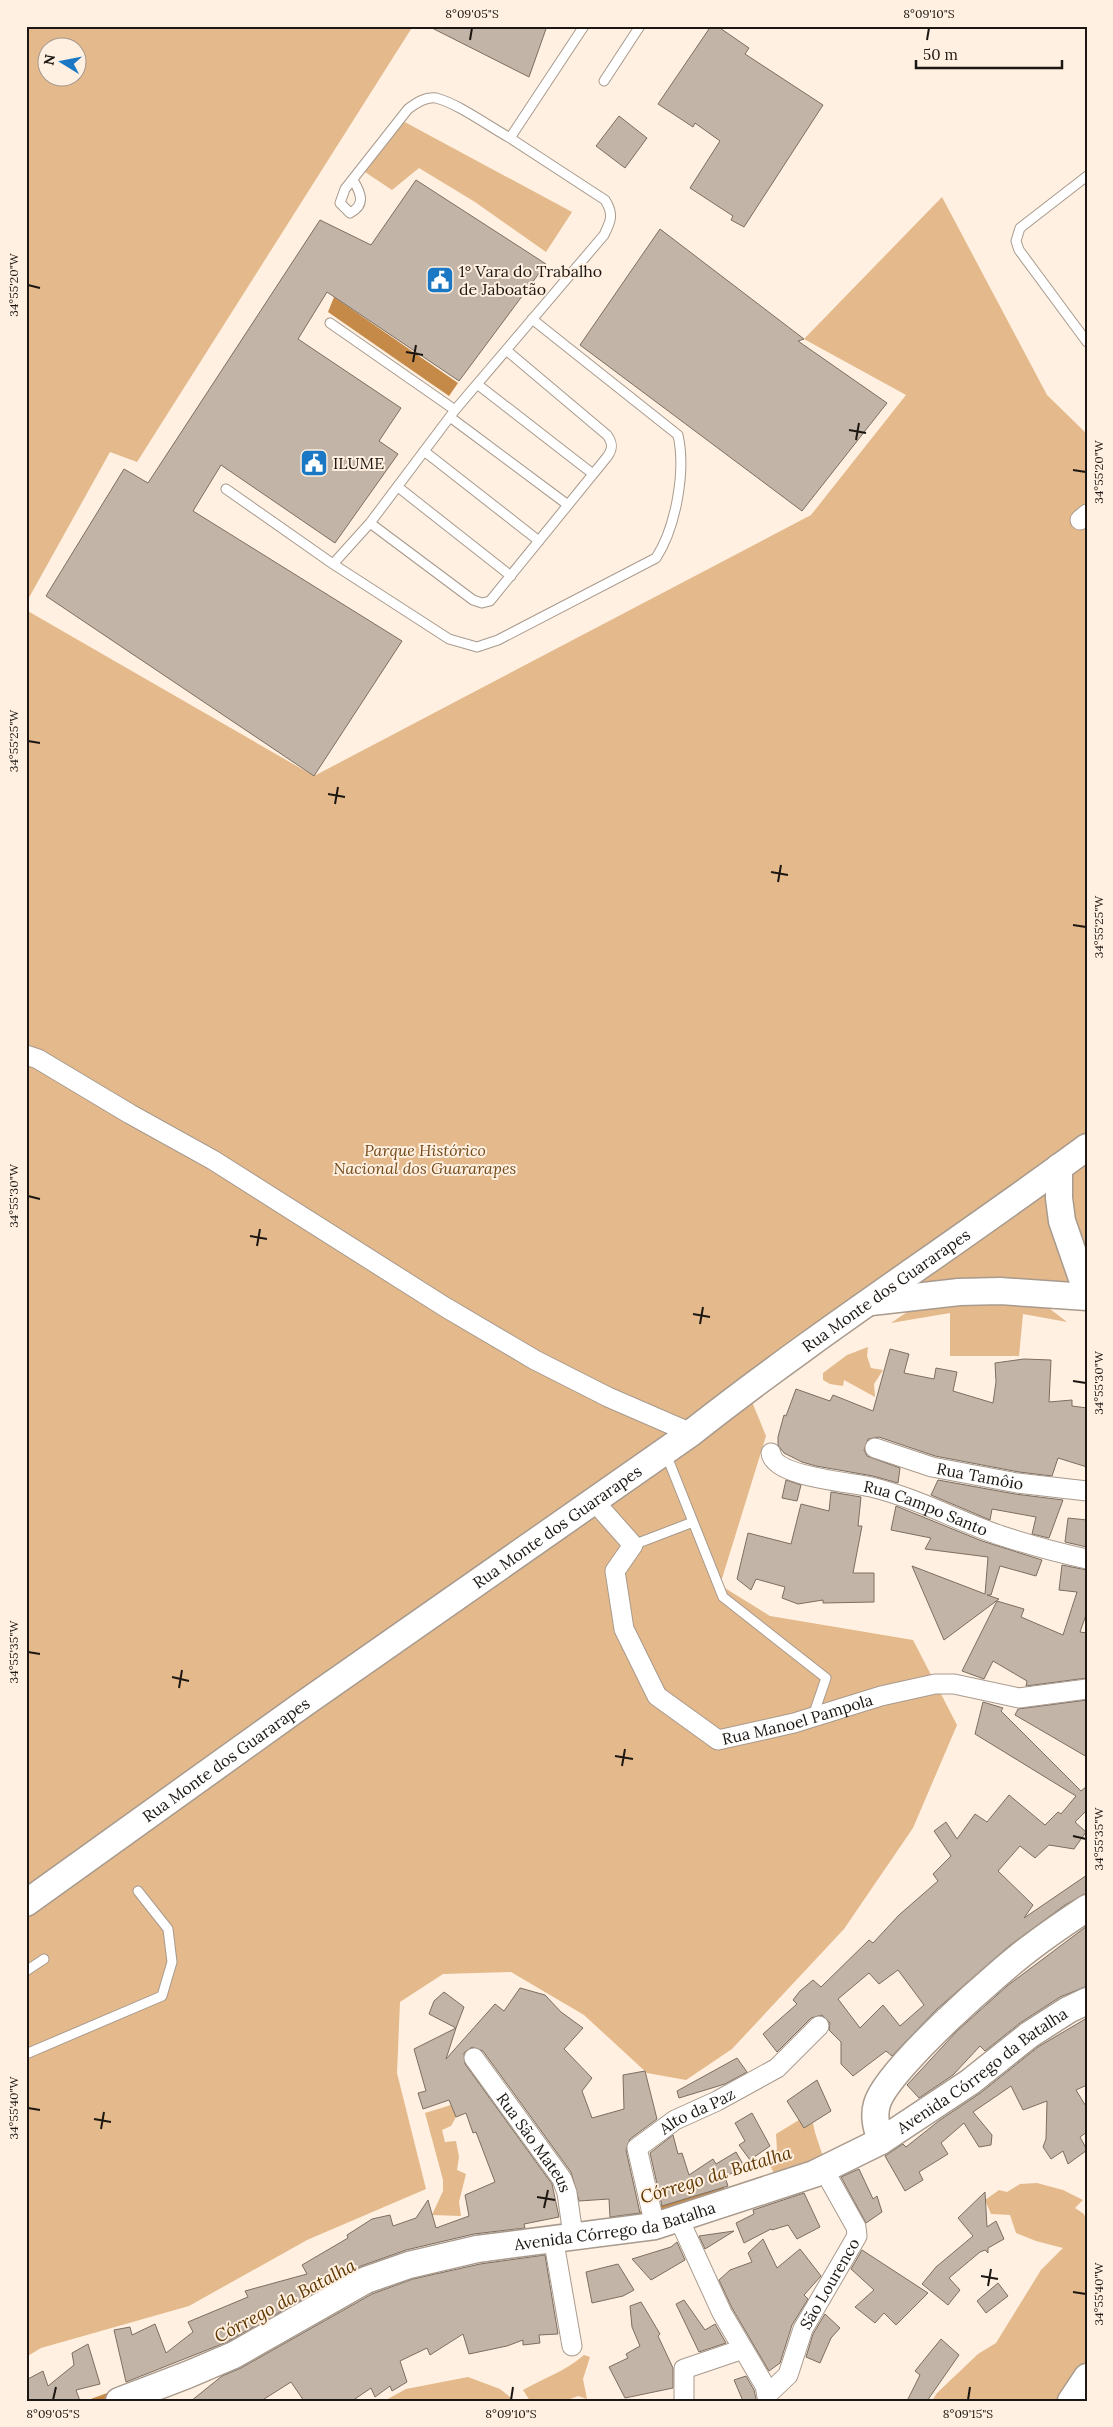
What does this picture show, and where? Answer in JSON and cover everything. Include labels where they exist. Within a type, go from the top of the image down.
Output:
[{"type":"street","points":[[26,1055],[38,1059],[130,1114],[213,1160],[445,1307],[535,1360],[608,1397],[691,1432]]},
{"type":"street","name":"Rua Monte dos Guararapes","points":[[26,1904],[302,1705],[665,1451],[868,1302],[942,1252],[1087,1147]]},
{"type":"street","points":[[868,1302],[960,1292],[1000,1291],[1087,1295],[1062,1222],[1059,1198],[1060,1167]]},
{"type":"street","name":"Rua Tamôio","points":[[875,1448],[932,1467],[1017,1483],[1087,1491]]},
{"type":"street","name":"Rua Campo Santo","points":[[771,1453],[773,1460],[778,1465],[804,1475],[871,1487],[904,1496],[1002,1536],[1087,1559]]},
{"type":"street","points":[[594,1501],[634,1545]]},
{"type":"street","name":"Rua Manoel Pampola","points":[[634,1545],[615,1571],[624,1629],[657,1696],[718,1740],[813,1716],[881,1696],[936,1684],[954,1684],[1019,1698],[1087,1689]]},
{"type":"street","points":[[880,2141],[876,2125],[877,2103],[890,2081],[917,2050],[1032,1946],[1087,1908]]},
{"type":"street","name":"Avenida Córrego da Batalha","points":[[119,2401],[187,2376],[234,2355],[366,2280],[409,2265],[477,2249],[563,2236],[655,2226],[824,2170],[880,2141],[970,2082],[1029,2035],[1087,2001]]},
{"type":"street","name":"Alto da Paz","points":[[655,2226],[637,2148],[675,2120],[717,2101],[777,2068],[819,2026]]},
{"type":"street","name":"Rua São Mateus","points":[[474,2058],[562,2178],[567,2193],[563,2236],[572,2346]]},
{"type":"street","name":"São Lourenco","points":[[767,2398],[788,2374],[803,2329],[857,2236],[856,2227],[824,2170]]},
{"type":"street","points":[[679,2219],[722,2313],[765,2386],[767,2398]]},
{"type":"street","points":[[684,2401],[684,2369],[744,2349]]},
{"type":"street","points":[[1071,2401],[1087,2377]]},
{"type":"lane","points":[[510,138],[584,26]]},
{"type":"lane","points":[[604,81],[640,26]]},
{"type":"lane","points":[[333,564],[370,523],[452,414],[604,235],[612,220],[611,209],[605,200],[510,138],[436,98],[418,101],[408,109],[353,180]]},
{"type":"lane","points":[[1087,176],[1020,228],[1016,240],[1019,250],[1087,342]]},
{"type":"lane","points":[[226,489],[333,564],[449,639],[477,647],[498,640],[656,558],[665,544],[676,500],[681,446],[678,435],[532,318]]},
{"type":"lane","points":[[330,323],[452,414],[568,505]]},
{"type":"lane","points":[[370,523],[474,600],[490,601],[612,450],[611,441],[607,435],[506,350]]},
{"type":"lane","points":[[477,384],[593,474]]},
{"type":"lane","points":[[424,451],[539,541]]},
{"type":"lane","points":[[398,487],[510,576]]},
{"type":"lane","points":[[665,1451],[723,1597],[826,1678],[813,1716]]},
{"type":"lane","points":[[634,1545],[693,1522]]},
{"type":"lane","points":[[26,2054],[162,1996],[172,1962],[168,1929],[138,1891]]},
{"type":"lane","points":[[26,1971],[44,1959]]},
{"type":"green space","points":[[26,26],[413,26],[137,462],[110,452],[26,603]]},
{"type":"green space","points":[[401,120],[572,212],[546,252],[475,202],[419,168],[392,190],[362,170]]},
{"type":"green space","name":"Parque Histórico Nacional dos Guararapes","points":[[942,197],[1047,395],[1087,434],[1087,1303],[1041,1302],[1067,1322],[1023,1314],[1019,1356],[950,1356],[950,1313],[891,1323],[932,1295],[868,1302],[748,1392],[766,1436],[720,1585],[770,1616],[913,1640],[957,1725],[913,1828],[844,1929],[732,2049],[686,2080],[647,2073],[584,2015],[511,1972],[443,1974],[400,2002],[397,2073],[426,2189],[307,2240],[189,2306],[41,2348],[26,2357],[26,610],[314,776],[811,515],[906,395],[804,339]]},
{"type":"green space","points":[[868,1347],[867,1356],[871,1368],[883,1370],[874,1384],[875,1397],[844,1380],[843,1386],[830,1384],[823,1380],[823,1373],[847,1355]]},
{"type":"green space","points":[[451,2105],[456,2117],[451,2126],[442,2130],[445,2142],[456,2141],[459,2157],[457,2170],[466,2174],[459,2202],[461,2216],[432,2215],[443,2191],[443,2180],[425,2113]]},
{"type":"green space","points":[[799,2120],[804,2128],[813,2123],[824,2162],[776,2178],[767,2158],[777,2150],[776,2134]]},
{"type":"green space","points":[[1037,2183],[1063,2190],[1083,2200],[1075,2208],[1084,2214],[1087,2223],[1085,2226],[1087,2225],[1087,2401],[932,2401],[937,2393],[978,2354],[996,2343],[1041,2270],[1063,2248],[1036,2241],[1016,2233],[1010,2215],[991,2214],[985,2200],[999,2190],[1007,2192],[1020,2184]]},
{"type":"green space","points":[[584,2355],[590,2357],[583,2379],[587,2399],[578,2396],[565,2401],[530,2401],[523,2390],[562,2370]]},
{"type":"green space","points":[[468,2377],[500,2389],[515,2401],[384,2401],[406,2389]]},
{"type":"shaded area","points":[[334,297],[458,383],[449,396],[328,312]]},
{"type":"building","points":[[428,26],[547,26],[529,77]]},
{"type":"building","points":[[711,26],[717,26],[749,48],[745,54],[823,105],[744,227],[731,220],[733,216],[690,188],[720,141],[695,123],[693,127],[658,104]]},
{"type":"building","points":[[619,116],[647,138],[625,168],[596,146]]},
{"type":"building","points":[[416,180],[546,264],[459,381],[327,292],[298,339],[401,408],[379,441],[398,454],[335,543],[221,465],[193,511],[402,641],[314,776],[46,596],[124,469],[148,483],[320,220],[371,245]]},
{"type":"building","points":[[660,229],[804,339],[798,341],[887,403],[802,511],[580,345]]},
{"type":"building","points":[[890,1349],[909,1354],[904,1373],[934,1379],[936,1368],[957,1372],[953,1391],[993,1403],[996,1382],[995,1363],[1024,1359],[1051,1360],[1049,1402],[1072,1400],[1072,1406],[1087,1408],[1087,1467],[1058,1458],[1052,1476],[1019,1472],[935,1456],[879,1437],[868,1439],[864,1450],[867,1456],[900,1468],[898,1483],[873,1476],[816,1466],[802,1462],[784,1453],[778,1445],[778,1437],[784,1415],[786,1416],[796,1389],[830,1401],[833,1395],[873,1411]]},
{"type":"building","points":[[786,1480],[801,1485],[797,1501],[782,1498]]},
{"type":"building","points":[[938,1480],[1015,1494],[1063,1500],[1049,1538],[1032,1534],[1036,1517],[992,1509],[990,1520],[931,1495]]},
{"type":"building","points":[[831,1492],[861,1497],[858,1526],[862,1526],[853,1573],[874,1573],[874,1602],[823,1603],[823,1600],[798,1604],[782,1598],[785,1587],[756,1579],[751,1590],[737,1579],[748,1533],[791,1544],[801,1504],[829,1511]]},
{"type":"building","points":[[896,1506],[982,1541],[1042,1560],[1036,1576],[1000,1566],[991,1595],[987,1595],[999,1599],[944,1640],[912,1566],[985,1594],[988,1557],[925,1549],[931,1538],[891,1530]]},
{"type":"building","points":[[1068,1518],[1087,1520],[1087,1547],[1065,1542]]},
{"type":"building","points":[[1062,1565],[1087,1570],[1087,1612],[1080,1632],[1087,1633],[1087,1678],[1026,1686],[1027,1681],[993,1661],[984,1679],[962,1671],[997,1601],[1024,1609],[1021,1617],[1063,1635],[1077,1592],[1059,1590]]},
{"type":"building","points":[[1087,1700],[1087,1757],[1015,1715],[1018,1709]]},
{"type":"building","points":[[983,1702],[1003,1708],[1001,1711],[1081,1791],[1087,1786],[1087,1810],[1075,1822],[1086,1832],[1074,1849],[1049,1845],[1035,1858],[1020,1846],[998,1871],[1033,1905],[1024,1918],[1087,1875],[1087,1893],[1065,1905],[1009,1946],[937,2009],[892,2056],[886,2051],[853,2076],[841,2064],[841,2042],[829,2030],[830,2023],[822,2015],[811,2018],[777,2052],[763,2034],[797,2004],[793,2000],[800,1991],[813,1980],[821,1987],[869,1940],[873,1943],[899,1915],[938,1881],[933,1874],[951,1856],[934,1831],[946,1822],[957,1839],[975,1814],[987,1822],[1009,1795],[1045,1825],[1058,1812],[1061,1814],[1076,1796],[975,1734]],"holes":[[[898,1970],[924,2005],[900,2026],[883,2005],[860,2028],[838,1999],[869,1973],[879,1984]]]},
{"type":"building","points":[[1087,1926],[1087,1986],[1060,1997],[1020,2023],[985,2051],[980,2046],[953,2075],[919,2098],[907,2085],[957,2031],[1007,1986]]},
{"type":"building","points":[[520,1988],[545,1995],[561,2012],[583,2028],[564,2049],[592,2078],[582,2091],[592,2118],[624,2109],[623,2075],[645,2071],[657,2119],[630,2139],[626,2150],[640,2213],[610,2217],[609,2199],[579,2201],[571,2172],[483,2051],[472,2047],[464,2053],[465,2064],[552,2184],[559,2217],[524,2224],[525,2228],[474,2234],[406,2250],[361,2266],[227,2342],[126,2382],[114,2330],[130,2327],[132,2335],[155,2324],[166,2353],[193,2332],[188,2322],[248,2297],[245,2291],[307,2274],[302,2265],[348,2238],[347,2235],[372,2219],[390,2215],[393,2226],[416,2218],[428,2200],[436,2228],[469,2216],[465,2195],[495,2182],[476,2132],[473,2133],[466,2113],[456,2117],[449,2100],[423,2109],[418,2093],[426,2091],[414,2049],[456,2028],[446,2059],[495,2004],[504,2011]]},
{"type":"building","points":[[444,1992],[464,2007],[456,2028],[429,2014],[434,2001]]},
{"type":"building","points":[[1087,2018],[1087,2085],[1076,2090],[1087,2108],[1087,2132],[1080,2137],[1087,2150],[1068,2164],[1063,2151],[1051,2159],[1043,2147],[1046,2139],[1047,2101],[1023,2110],[1011,2086],[973,2112],[992,2135],[991,2145],[979,2147],[964,2123],[941,2143],[948,2154],[919,2172],[923,2180],[905,2191],[885,2156],[903,2144],[906,2147],[940,2120],[979,2094],[1038,2047]]},
{"type":"building","points":[[737,2058],[747,2072],[725,2084],[679,2098],[677,2091]]},
{"type":"building","points":[[817,2080],[831,2111],[804,2128],[787,2101]]},
{"type":"building","points":[[752,2113],[770,2146],[750,2160],[739,2145],[745,2141],[735,2123]]},
{"type":"building","points":[[673,2135],[678,2154],[682,2153],[689,2175],[713,2159],[716,2164],[736,2152],[744,2166],[725,2177],[728,2186],[662,2206],[650,2153]]},
{"type":"building","points":[[859,2169],[873,2199],[877,2196],[882,2212],[866,2223],[841,2177]]},
{"type":"building","points":[[985,2192],[987,2227],[996,2221],[1004,2239],[988,2248],[988,2253],[985,2250],[980,2252],[949,2278],[960,2290],[948,2305],[922,2284],[936,2267],[973,2236],[958,2218]]},
{"type":"building","points":[[804,2193],[820,2227],[797,2239],[788,2225],[771,2229],[744,2243],[736,2223],[754,2214],[753,2210]]},
{"type":"building","points":[[734,2231],[705,2249],[699,2236]]},
{"type":"building","points":[[763,2239],[777,2268],[800,2249],[821,2276],[804,2295],[808,2299],[792,2325],[780,2363],[769,2371],[732,2308],[719,2280],[730,2270],[752,2262],[748,2253]]},
{"type":"building","points":[[677,2242],[685,2260],[651,2280],[632,2259],[671,2247]]},
{"type":"building","points":[[862,2250],[928,2293],[896,2325],[884,2313],[875,2323],[855,2307],[874,2290],[851,2269]]},
{"type":"building","points":[[545,2255],[558,2334],[539,2335],[540,2343],[523,2345],[523,2340],[507,2346],[469,2354],[463,2334],[430,2355],[427,2348],[400,2361],[407,2382],[392,2391],[390,2386],[375,2397],[371,2388],[352,2401],[304,2401],[291,2382],[261,2401],[191,2401],[222,2376],[241,2368],[372,2294],[413,2279],[480,2264]]},
{"type":"building","points":[[618,2264],[634,2290],[623,2296],[592,2303],[586,2272]]},
{"type":"building","points":[[998,2283],[1008,2296],[986,2313],[977,2301]]},
{"type":"building","points":[[684,2300],[705,2330],[715,2324],[726,2343],[699,2352],[676,2304]]},
{"type":"building","points":[[641,2302],[660,2334],[658,2336],[673,2368],[673,2388],[625,2398],[609,2367],[628,2358],[626,2354],[640,2346],[632,2327],[630,2306]]},
{"type":"building","points":[[825,2314],[840,2328],[831,2338],[820,2363],[806,2357],[813,2334]]},
{"type":"building","points":[[941,2339],[959,2355],[927,2401],[907,2401],[920,2375],[915,2371]]},
{"type":"building","points":[[88,2344],[100,2384],[76,2390],[80,2401],[26,2401],[26,2380],[43,2371],[48,2386],[74,2365],[72,2353]]},
{"type":"building","points":[[746,2376],[754,2390],[756,2399],[754,2401],[743,2401],[734,2380]]},
{"type":"waterway","name":"Córrego da Batalha","points":[[631,2217],[723,2190]]},
{"type":"waterway","name":"Córrego da Batalha","points":[[93,2401],[115,2393]]},
{"type":"place","name":"1° Vara do Trabalho de Jaboatão","points":[[440,280]]},
{"type":"place","name":"ILUME","points":[[314,463]]}]
